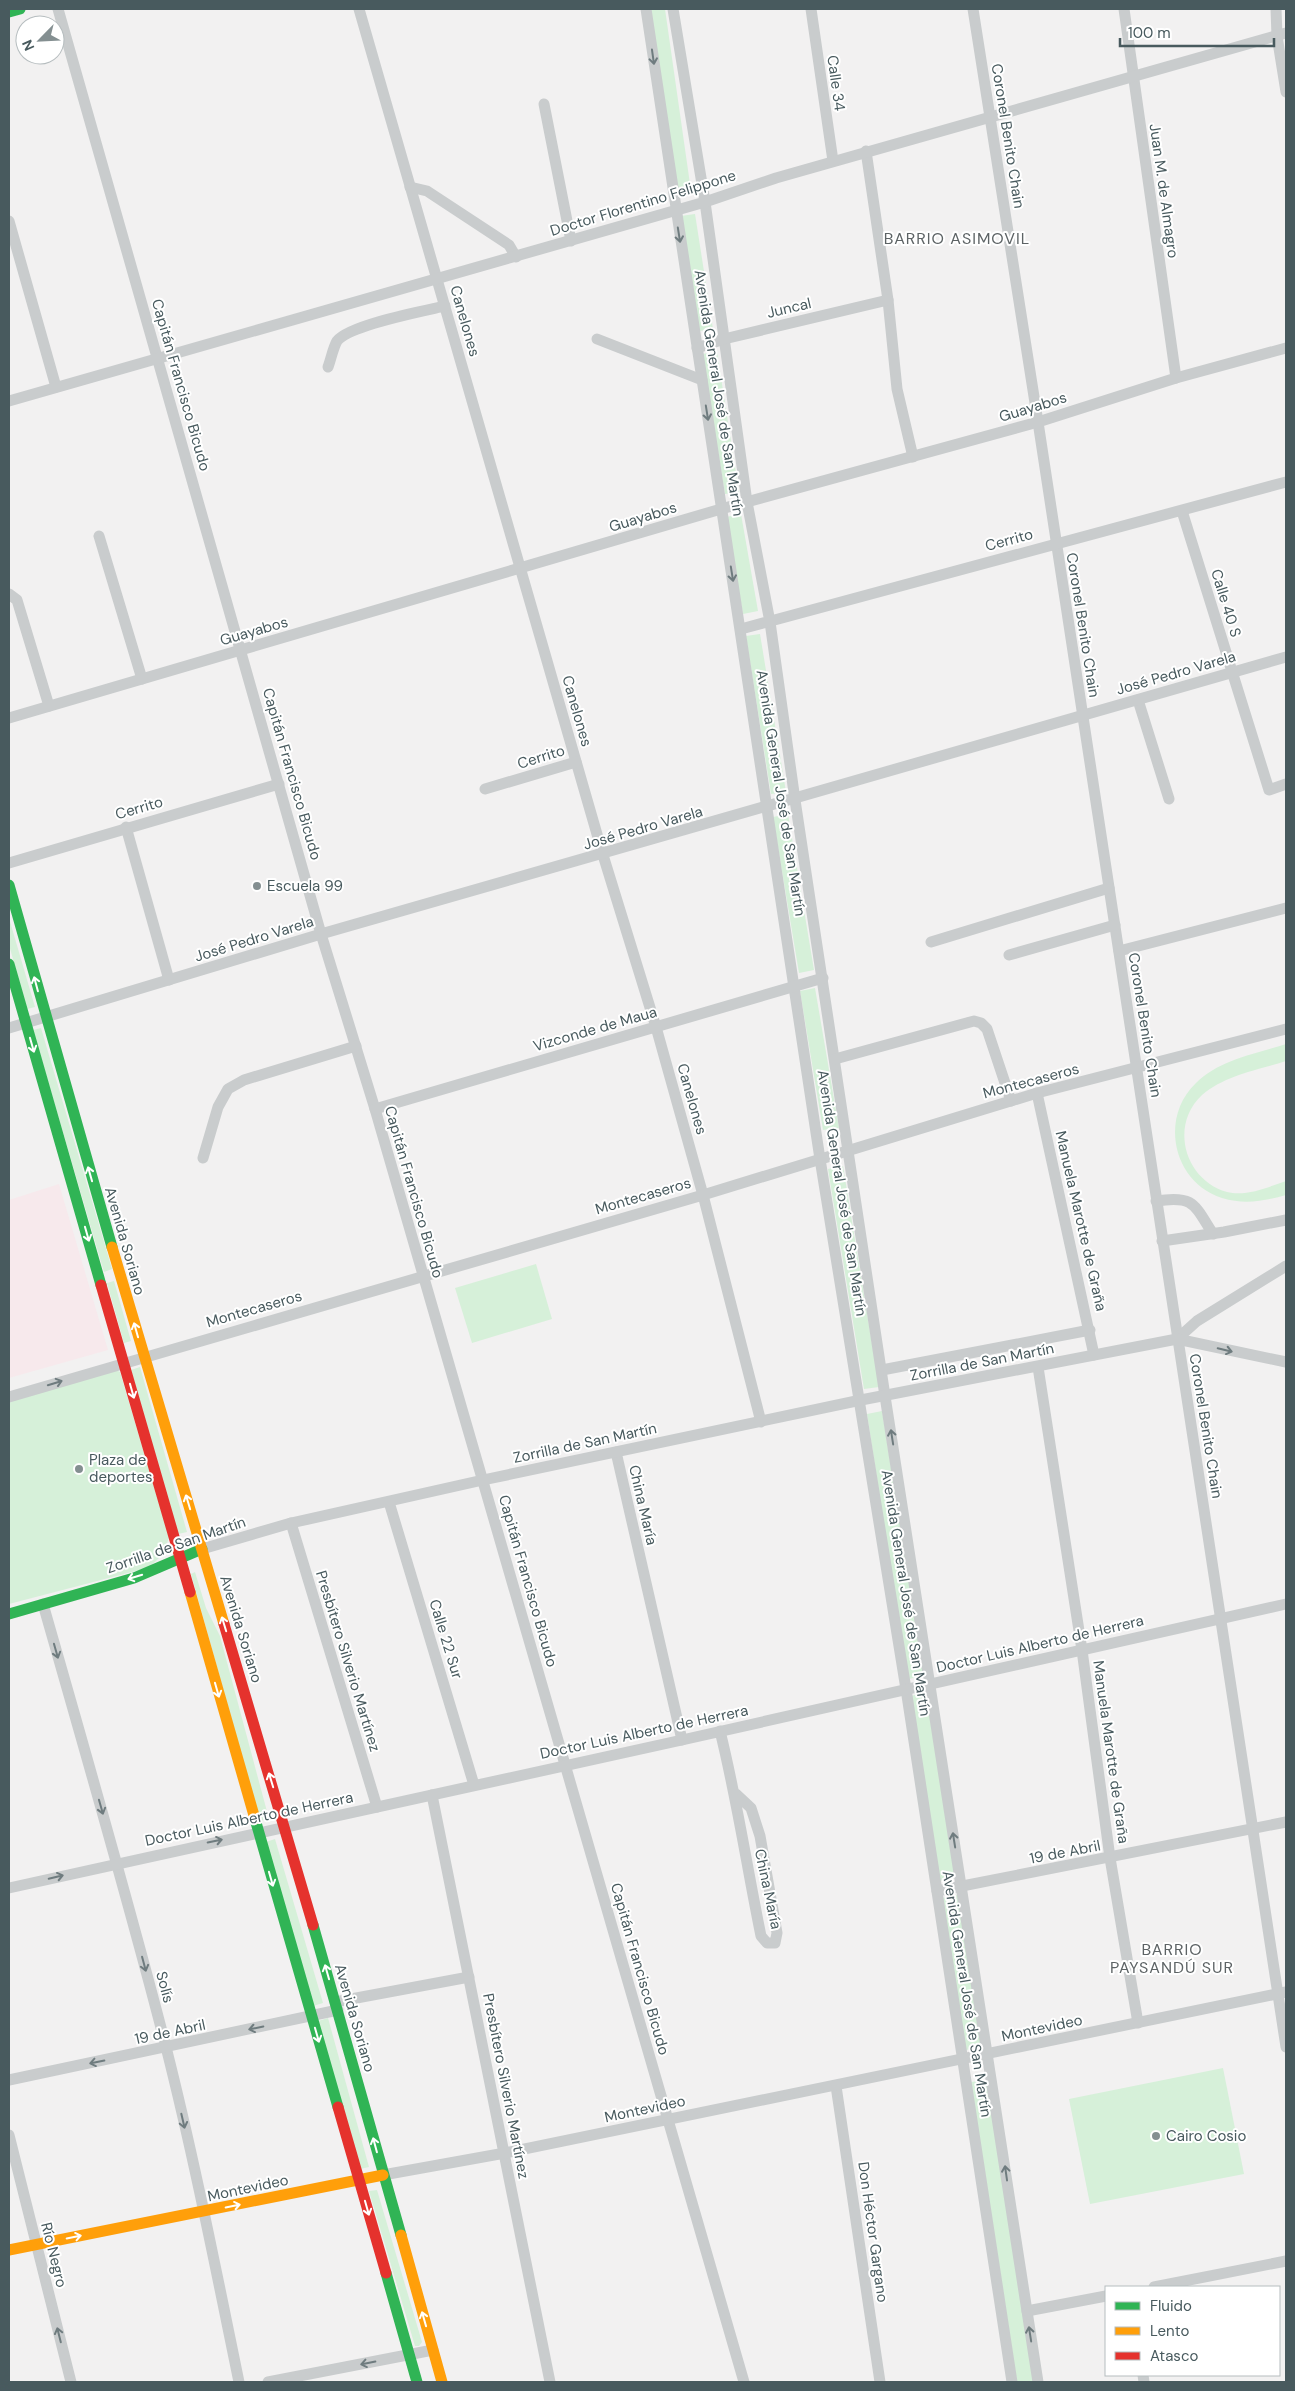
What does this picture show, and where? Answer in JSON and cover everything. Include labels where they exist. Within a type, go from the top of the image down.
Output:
[{"type":"street","points":[[9,12],[20,9]]},
{"type":"street","name":"Capitán Francisco Bicudo","points":[[58,9],[242,650],[321,934],[375,1109],[744,2382]]},
{"type":"street","name":"Canelones","points":[[359,9],[603,855],[656,1027],[703,1194],[761,1422]]},
{"type":"street","name":"Avenida General José de San Martín","points":[[646,9],[820,1159],[861,1400],[1012,2382]]},
{"type":"street","name":"Avenida General José de San Martín","points":[[673,9],[705,202],[746,502],[770,622],[795,800],[1038,2382]]},
{"type":"street","name":"Calle 34","points":[[811,9],[832,161]]},
{"type":"street","name":"Coronel Benito Chain","points":[[973,9],[1038,422],[1177,1339],[1282,1993],[1286,2047]]},
{"type":"street","name":"Juan M. de Almagro","points":[[1124,9],[1176,378]]},
{"type":"street","points":[[1276,9],[1282,34],[1286,92]]},
{"type":"street","name":"Doctor Florentino Felippone","points":[[9,401],[705,202],[866,151],[1282,34]]},
{"type":"street","points":[[544,104],[571,241]]},
{"type":"street","points":[[866,151],[888,300],[897,389],[913,457]]},
{"type":"street","points":[[410,187],[427,191],[493,234],[509,245],[516,257]]},
{"type":"street","points":[[10,227],[56,387]]},
{"type":"street","name":"Juncal","points":[[697,348],[724,339],[888,300]]},
{"type":"street","points":[[328,367],[338,341],[347,334],[369,325],[444,306]]},
{"type":"street","points":[[597,339],[702,380]]},
{"type":"street","name":"Guayabos","points":[[9,718],[522,569],[721,509],[1038,422],[1176,378],[1286,348]]},
{"type":"street","name":"Cerrito","points":[[741,629],[1286,482]]},
{"type":"street","name":"Calle 40 S","points":[[1182,511],[1269,790],[1286,784]]},
{"type":"street","points":[[99,536],[142,679]]},
{"type":"street","points":[[9,594],[17,600],[49,706]]},
{"type":"street","name":"José Pedro Varela","points":[[9,1028],[321,934],[795,800],[1286,657]]},
{"type":"street","points":[[1138,700],[1169,798]]},
{"type":"street","name":"Cerrito","points":[[485,789],[576,762]]},
{"type":"street","name":"Cerrito","points":[[9,863],[126,827],[279,784]]},
{"type":"street","points":[[126,827],[169,980]]},
{"type":"street","name":"Avenida Soriano","points":[[9,885],[44,1017],[143,1357],[285,1826],[442,2382]]},
{"type":"street","points":[[931,942],[1109,888]]},
{"type":"street","points":[[1119,952],[1286,908]]},
{"type":"street","points":[[1009,955],[1115,925]]},
{"type":"street","points":[[9,964],[417,2382]]},
{"type":"street","name":"Vizconde de Maua","points":[[375,1109],[823,978]]},
{"type":"street","points":[[835,1059],[974,1022],[980,1023],[987,1029],[1011,1101]]},
{"type":"street","name":"Montecaseros","points":[[9,1397],[703,1194],[1037,1093],[1137,1069],[1286,1029]]},
{"type":"street","points":[[203,1158],[218,1107],[228,1089],[244,1080],[356,1046]]},
{"type":"street","name":"Manuela Marotte de Graña","points":[[1037,1093],[1094,1355]]},
{"type":"street","points":[[1156,1201],[1177,1198],[1188,1200],[1199,1211],[1213,1234]]},
{"type":"street","points":[[1162,1241],[1213,1234],[1286,1220]]},
{"type":"street","points":[[1177,1339],[1197,1321],[1286,1266]]},
{"type":"street","points":[[101,1284],[121,1277]]},
{"type":"street","points":[[882,1370],[1090,1330]]},
{"type":"street","name":"Zorrilla de San Martín","points":[[9,1614],[134,1578],[202,1549],[290,1523],[861,1400],[1177,1339],[1286,1362]]},
{"type":"street","name":"Manuela Marotte de Graña","points":[[1038,1366],[1082,1650],[1110,1858],[1138,2023]]},
{"type":"street","name":"China María","points":[[616,1452],[682,1740]]},
{"type":"street","name":"Calle 22 Sur","points":[[389,1502],[474,1786]]},
{"type":"street","name":"Presbítero Silverio Martínez","points":[[290,1523],[376,1807]]},
{"type":"street","name":"Solís","points":[[43,1604],[117,1862],[166,2048],[204,2212],[239,2382]]},
{"type":"street","name":"Doctor Luis Alberto de Herrera","points":[[9,1888],[117,1862],[720,1732],[1286,1604]]},
{"type":"street","name":"China María","points":[[720,1732],[736,1794],[746,1868],[761,1936],[767,1943],[774,1943],[777,1933],[760,1836],[751,1808],[736,1794]]},
{"type":"street","name":"Presbítero Silverio Martínez","points":[[432,1795],[550,2382]]},
{"type":"street","name":"19 de Abril","points":[[937,1891],[1286,1822]]},
{"type":"street","name":"19 de Abril","points":[[9,2080],[311,2016],[337,2006],[469,1976]]},
{"type":"street","name":"Montevideo","points":[[9,2250],[669,2120],[1282,1993]]},
{"type":"street","name":"Don Héctor Gargano","points":[[836,2086],[880,2382]]},
{"type":"street","name":"Río Negro","points":[[9,2135],[71,2382]]},
{"type":"street","points":[[1159,2286],[1286,2261]]},
{"type":"street","points":[[1027,2311],[1105,2296]]},
{"type":"street","points":[[268,2382],[433,2350]]},
{"type":"shaded area","points":[[59,1184],[108,1350],[9,1378],[9,1200]]},
{"type":"green space","points":[[651,9],[665,9],[691,191],[677,193]]},
{"type":"green space","points":[[695,214],[713,329],[699,331],[681,216]]},
{"type":"green space","points":[[717,352],[739,492],[725,494],[702,354]]},
{"type":"green space","points":[[741,514],[758,611],[743,614],[726,517]]},
{"type":"green space","points":[[760,634],[786,792],[771,794],[746,636]]},
{"type":"green space","points":[[788,814],[814,970],[799,973],[773,817]]},
{"type":"green space","points":[[9,918],[35,1007],[27,1009],[9,945]]},
{"type":"green space","points":[[815,988],[839,1128],[823,1130],[800,991]]},
{"type":"green space","points":[[41,1028],[112,1269],[104,1272],[33,1030]]},
{"type":"green space","points":[[1286,1044],[1286,1061],[1231,1078],[1202,1095],[1192,1108],[1186,1122],[1184,1136],[1186,1151],[1192,1164],[1201,1176],[1213,1186],[1227,1192],[1242,1193],[1257,1191],[1286,1181],[1286,1195],[1247,1202],[1222,1198],[1205,1190],[1192,1179],[1182,1164],[1177,1148],[1175,1131],[1184,1097],[1205,1075],[1226,1063]]},
{"type":"green space","points":[[843,1166],[879,1387],[864,1389],[828,1169]]},
{"type":"green space","points":[[536,1264],[552,1319],[472,1343],[455,1288]]},
{"type":"green space","points":[[114,1281],[131,1341],[124,1343],[107,1283]]},
{"type":"green space","points":[[140,1367],[187,1532],[178,1534],[131,1370]]},
{"type":"green space","name":"Plaza de deportes","points":[[114,1369],[120,1372],[169,1537],[166,1547],[159,1558],[147,1568],[9,1604],[9,1401]]},
{"type":"green space","points":[[882,1411],[924,1676],[908,1679],[867,1414]]},
{"type":"green space","points":[[195,1572],[206,1608],[220,1636],[269,1819],[260,1821],[191,1574]]},
{"type":"green space","points":[[926,1692],[955,1878],[939,1881],[911,1696]]},
{"type":"green space","points":[[275,1839],[323,2003],[313,2006],[266,1842]]},
{"type":"green space","points":[[958,1895],[982,2047],[966,2050],[942,1898]]},
{"type":"green space","points":[[328,2018],[369,2167],[360,2169],[318,2021]]},
{"type":"green space","name":"Cairo Cosio","points":[[1223,2068],[1244,2174],[1090,2204],[1069,2099]]},
{"type":"green space","points":[[987,2080],[1034,2382],[1017,2382],[971,2082]]},
{"type":"green space","points":[[377,2190],[422,2342],[419,2346],[415,2346],[369,2191]]},
{"type":"traffic: fast","points":[[9,12],[20,9]]},
{"type":"traffic: fast","points":[[9,885],[112,1247]]},
{"type":"traffic: fast","points":[[9,964],[101,1285]]},
{"type":"traffic: fast","points":[[9,1614],[134,1578],[202,1549]]},
{"type":"traffic: fast","points":[[255,1819],[338,2107]]},
{"type":"traffic: fast","points":[[313,1925],[401,2235]]},
{"type":"traffic: fast","points":[[386,2273],[417,2382]]},
{"type":"traffic: slow","points":[[112,1247],[224,1624]]},
{"type":"traffic: slow","points":[[190,1592],[255,1819]]},
{"type":"traffic: slow","points":[[9,2250],[383,2175]]},
{"type":"traffic: slow","points":[[401,2235],[442,2382]]},
{"type":"traffic: jam","points":[[101,1285],[190,1592]]},
{"type":"traffic: jam","points":[[224,1624],[313,1925]]},
{"type":"traffic: jam","points":[[338,2107],[386,2273]]},
{"type":"place","name":"Escuela 99","points":[[257,886]]},
{"type":"place","name":"Plaza de deportes","points":[[79,1469]]},
{"type":"place","name":"Cairo Cosio","points":[[1156,2136]]},
{"type":"district","name":"BARRIO ASIMOVIL","points":[[957,238]]},
{"type":"district","name":"BARRIO PAYSANDÚ SUR","points":[[1172,1958]]}]
